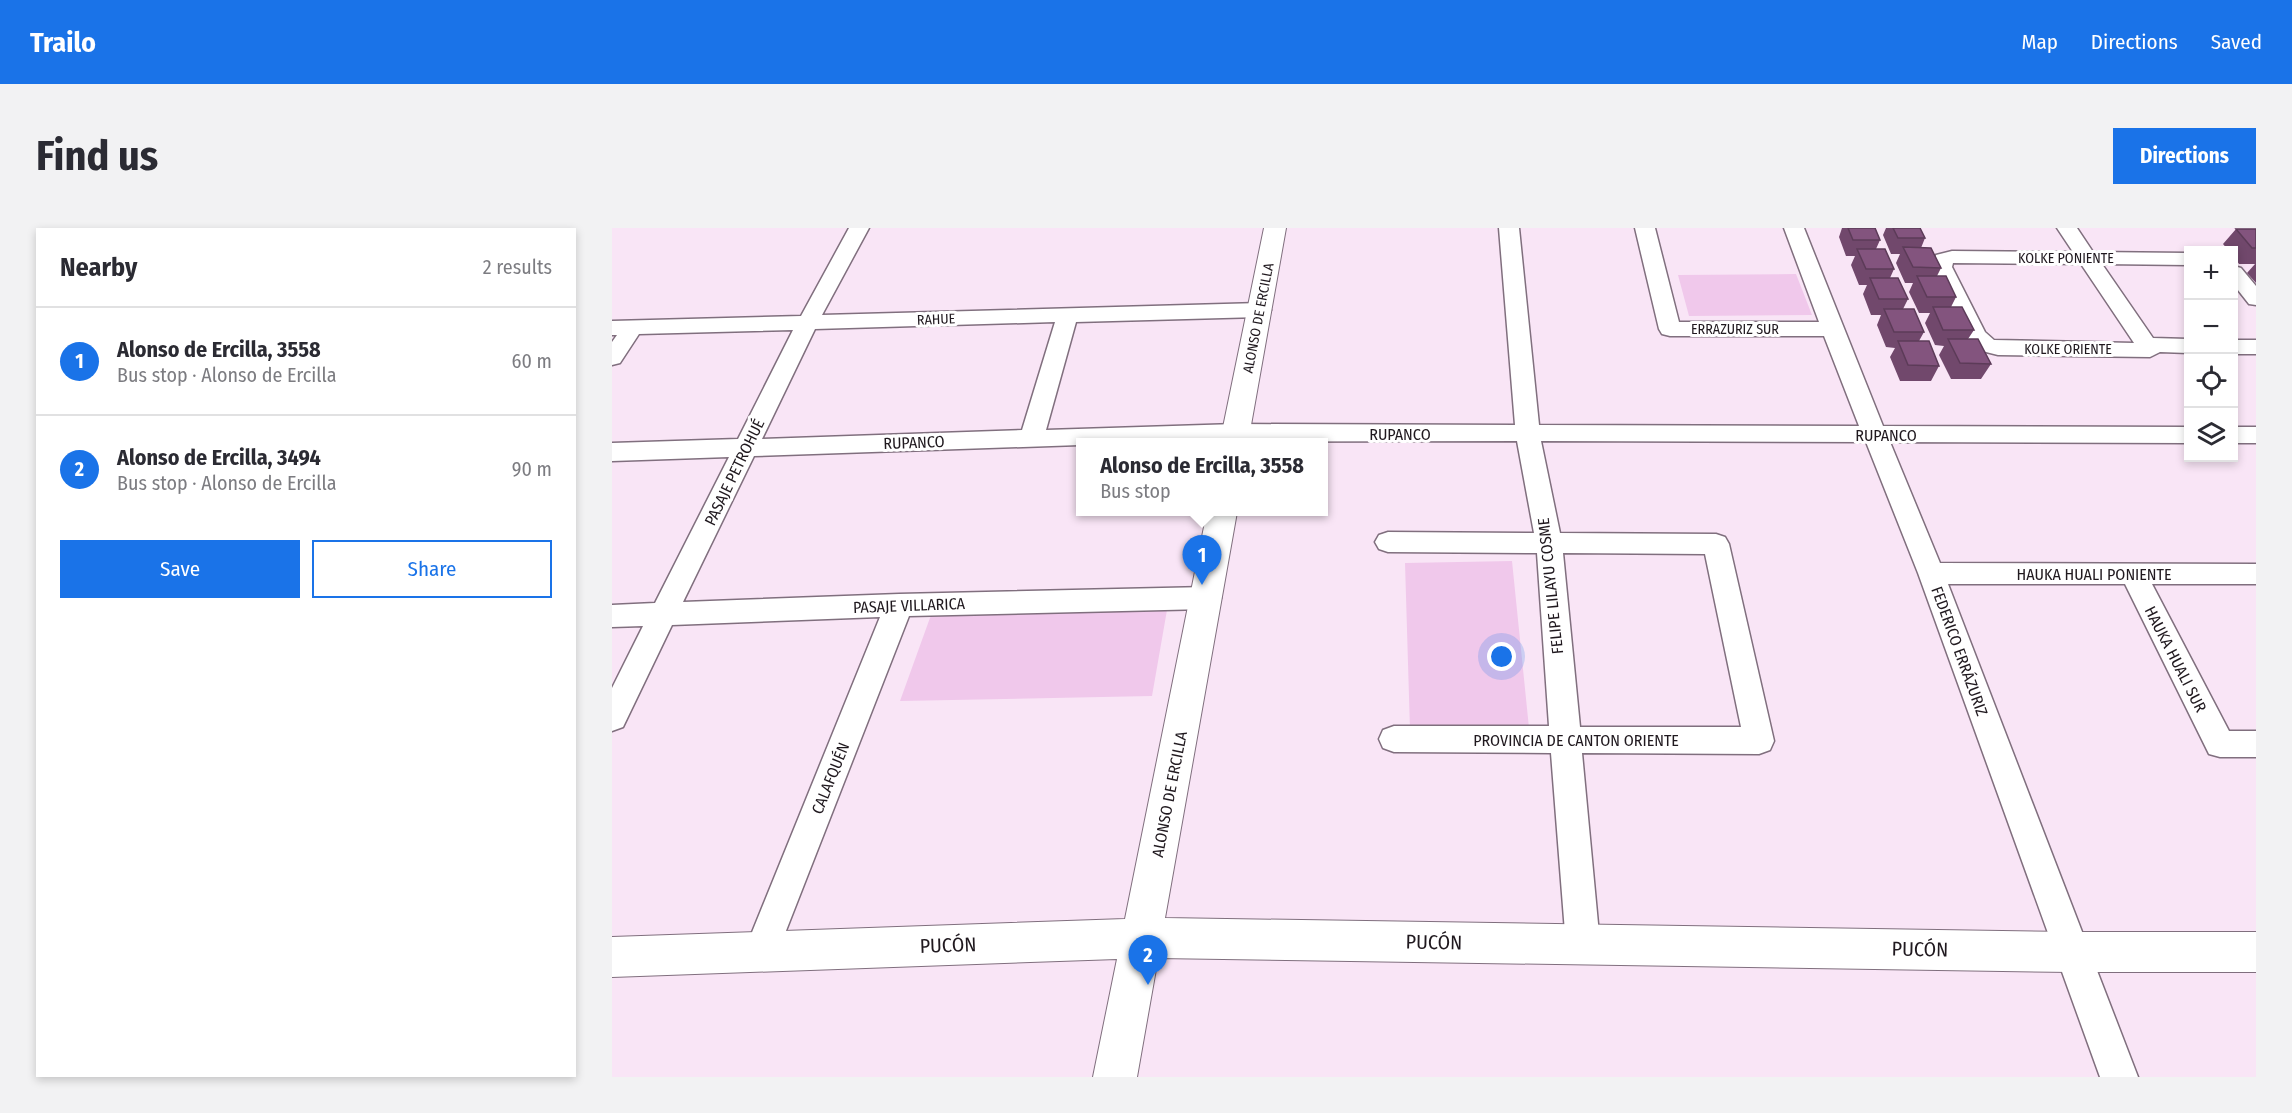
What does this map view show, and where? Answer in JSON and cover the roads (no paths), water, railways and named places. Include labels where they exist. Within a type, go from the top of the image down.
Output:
[{"type":"street","name":"PASAJE PETROHUÉ","points":[[612,717],[807,324],[859,228]]},
{"type":"street","name":"ALONSO DE ERCILLA","points":[[1235,437],[1275,228]]},
{"type":"street","name":"FELIPE LILAYU COSME","points":[[1509,228],[1528,434],[1549,543],[1583,945]]},
{"type":"street","name":"ERRAZURIZ SUR","points":[[1646,228],[1670,329],[1832,329]]},
{"type":"street","name":"FEDERICO ERRÁZURIZ","points":[[1794,228],[1832,329],[1877,435],[1931,573],[2119,1077]]},
{"type":"street","points":[[2067,228],[2149,347]]},
{"type":"street","name":"KOLKE PONIENTE","points":[[1986,345],[1976,336],[1942,267],[1943,260],[1952,258],[2184,259]]},
{"type":"street","points":[[2238,277],[2256,299]]},
{"type":"street","name":"RAHUE","points":[[623,328],[1260,310]]},
{"type":"street","points":[[1032,438],[1068,314]]},
{"type":"street","points":[[612,358],[623,328]]},
{"type":"street","name":"KOLKE ORIENTE","points":[[1986,345],[1998,348],[2184,346]]},
{"type":"street","points":[[2238,347],[2256,347]]},
{"type":"street","name":"RUPANCO","points":[[612,452],[1032,438],[1528,434],[2184,435]]},
{"type":"street","points":[[2238,435],[2256,435]]},
{"type":"street","name":"ALONSO DE ERCILLA","points":[[1115,1077],[1221,516]]},
{"type":"street","points":[[1388,542],[1549,543]]},
{"type":"street","name":"PROVINCIA DE CANTON ORIENTE","points":[[1394,739],[1759,741],[1716,544],[1549,543]]},
{"type":"street","name":"HAUKA HUALI PONIENTE","points":[[1931,573],[2256,574]]},
{"type":"street","name":"HAUKA HUALI SUR","points":[[2133,574],[2220,744],[2256,744]]},
{"type":"street","name":"PASAJE VILLARICA","points":[[612,616],[899,605],[1206,598]]},
{"type":"street","name":"CALAFQUÉN","points":[[761,952],[899,605]]},
{"type":"street","name":"PUCÓN","points":[[612,957],[1141,938],[2071,952],[2256,952]]},
{"type":"place","name":"Alonso de Ercilla, 3558","points":[[1202,585]]},
{"type":"place","name":"Alonso de Ercilla, 3494","points":[[1148,985]]}]
